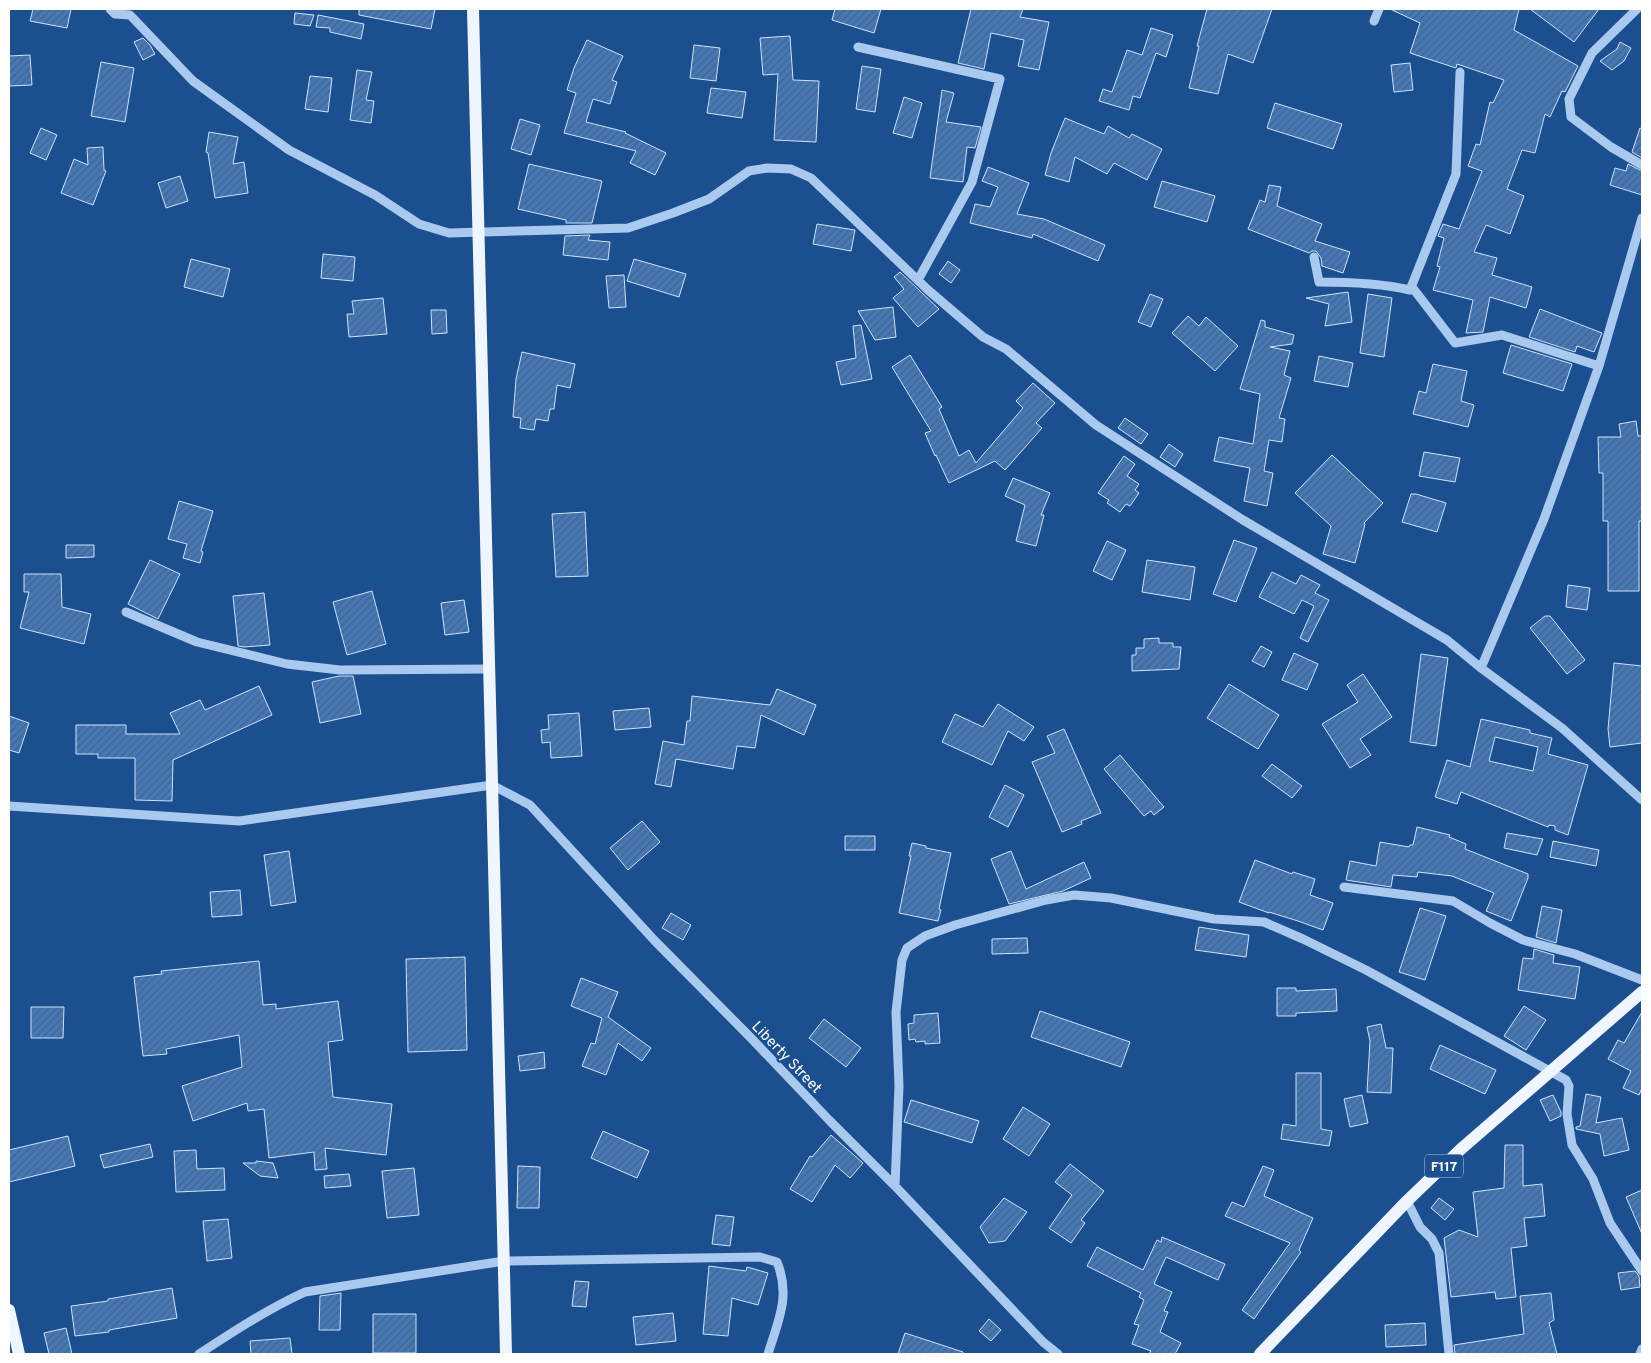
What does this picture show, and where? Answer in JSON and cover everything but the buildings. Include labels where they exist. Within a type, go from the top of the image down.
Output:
[{"type":"main road","points":[[473,9],[506,1354]]},
{"type":"main road","name":"F117","points":[[1260,1354],[1461,1149],[1642,992]]},
{"type":"main road","points":[[9,1310],[19,1354]]},
{"type":"street","points":[[110,9],[114,14],[130,14],[193,81],[289,150],[375,195],[419,224],[449,234],[628,228],[709,199],[749,171],[766,168],[791,169],[811,178],[918,280],[983,337],[1006,349],[1096,424],[1243,520],[1448,640],[1481,668],[1562,728],[1642,800]]},
{"type":"street","points":[[1374,21],[1379,9]]},
{"type":"street","points":[[1636,9],[1592,53],[1569,98],[1572,117],[1611,147],[1642,165]]},
{"type":"street","points":[[858,47],[1000,79],[972,182],[918,280]]},
{"type":"street","points":[[1314,257],[1319,282],[1355,282],[1410,290],[1456,174],[1460,72]]},
{"type":"street","points":[[1481,668],[1544,519],[1599,366],[1642,218]]},
{"type":"street","points":[[1412,287],[1455,343],[1502,335],[1599,366]]},
{"type":"street","points":[[126,612],[197,642],[287,664],[340,670],[489,669]]},
{"type":"street","points":[[9,806],[239,820],[492,785]]},
{"type":"street","name":"Liberty Street","points":[[492,785],[530,805],[655,941],[752,1039],[828,1120],[895,1186],[1043,1342],[1058,1354]]},
{"type":"street","points":[[1344,887],[1453,902],[1522,940],[1575,954],[1642,980]]},
{"type":"street","points":[[895,1186],[899,1086],[896,1012],[902,960],[907,948],[925,936],[955,925],[1046,900],[1074,895],[1111,898],[1214,919],[1264,922],[1303,938],[1366,970],[1566,1080],[1569,1086],[1567,1114],[1572,1145],[1593,1179],[1610,1223],[1642,1271]]},
{"type":"street","points":[[1408,1202],[1420,1227],[1432,1239],[1439,1253],[1449,1354]]},
{"type":"street","points":[[199,1354],[283,1302],[305,1292],[504,1261],[760,1256],[777,1262],[782,1274],[784,1302],[768,1354]]},
{"type":"street","points":[[1640,1354],[1642,1349]]}]
